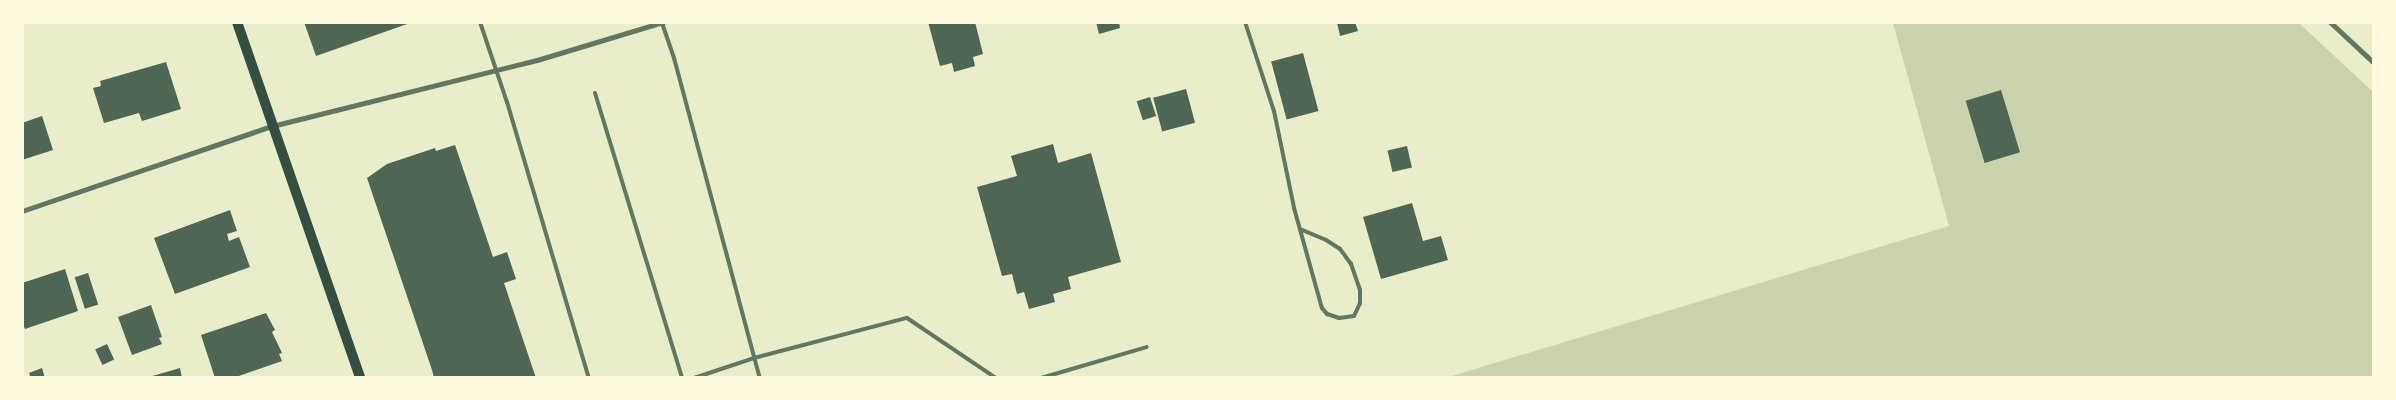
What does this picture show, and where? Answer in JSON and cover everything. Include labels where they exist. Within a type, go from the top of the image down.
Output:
[{"type":"main road","points":[[236,22],[360,378]]},
{"type":"street","points":[[2330,22],[2374,62]]},
{"type":"street","points":[[22,211],[272,126],[497,70],[663,23]]},
{"type":"lane","points":[[480,22],[497,70],[589,378]]},
{"type":"lane","points":[[1245,22],[1274,111],[1294,208],[1302,230],[1322,308],[1327,314],[1339,318],[1354,316],[1360,303],[1360,290],[1351,264],[1340,249],[1326,240],[1302,230]]},
{"type":"lane","points":[[663,23],[760,378]]},
{"type":"lane","points":[[595,93],[682,378]]},
{"type":"lane","points":[[694,378],[754,358],[907,318],[996,378]]},
{"type":"lane","points":[[1041,378],[1147,347]]},
{"type":"green space","points":[[1893,23],[2299,23],[2373,92],[2373,377],[1445,378],[1949,226]]},
{"type":"building","points":[[304,22],[410,22],[410,23],[316,56]]},
{"type":"building","points":[[928,22],[975,22],[983,54],[973,57],[975,66],[954,72],[952,63],[940,66]]},
{"type":"building","points":[[1096,22],[1119,22],[1120,28],[1099,34]]},
{"type":"building","points":[[1337,22],[1355,22],[1358,31],[1340,36]]},
{"type":"building","points":[[1303,53],[1319,111],[1287,119],[1271,62]]},
{"type":"building","points":[[166,62],[181,109],[142,121],[139,113],[104,123],[93,88],[101,86],[100,81]]},
{"type":"building","points":[[1186,89],[1195,123],[1162,132],[1153,98]]},
{"type":"building","points":[[2001,90],[2020,152],[1985,163],[1966,101]]},
{"type":"building","points":[[1150,97],[1156,116],[1143,120],[1137,101]]},
{"type":"building","points":[[42,116],[53,150],[22,160],[22,123]]},
{"type":"building","points":[[1053,144],[1058,163],[1091,153],[1121,262],[1068,277],[1071,289],[1053,294],[1055,302],[1029,309],[1024,292],[1017,294],[1012,274],[1002,276],[977,187],[1017,176],[1011,156]]},
{"type":"building","points":[[455,145],[493,257],[507,252],[516,279],[504,283],[536,378],[434,378],[367,178],[387,164],[435,148],[436,151]]},
{"type":"building","points":[[1407,146],[1412,167],[1392,172],[1388,150]]},
{"type":"building","points":[[1412,203],[1423,241],[1441,236],[1448,260],[1381,279],[1363,217]]},
{"type":"building","points":[[230,210],[237,231],[227,234],[229,241],[239,237],[250,267],[175,294],[154,238]]},
{"type":"building","points":[[65,269],[78,311],[25,329],[22,322],[22,283]]},
{"type":"building","points":[[88,273],[98,304],[85,309],[75,277]]},
{"type":"building","points":[[151,305],[162,337],[159,338],[162,344],[132,355],[118,317]]},
{"type":"building","points":[[266,313],[275,330],[272,332],[282,353],[279,354],[282,361],[233,378],[215,378],[201,335]]},
{"type":"building","points":[[107,344],[114,359],[102,365],[95,349]]},
{"type":"building","points":[[42,368],[45,378],[31,378],[29,373]]},
{"type":"building","points":[[180,368],[182,378],[149,378],[149,377]]}]
